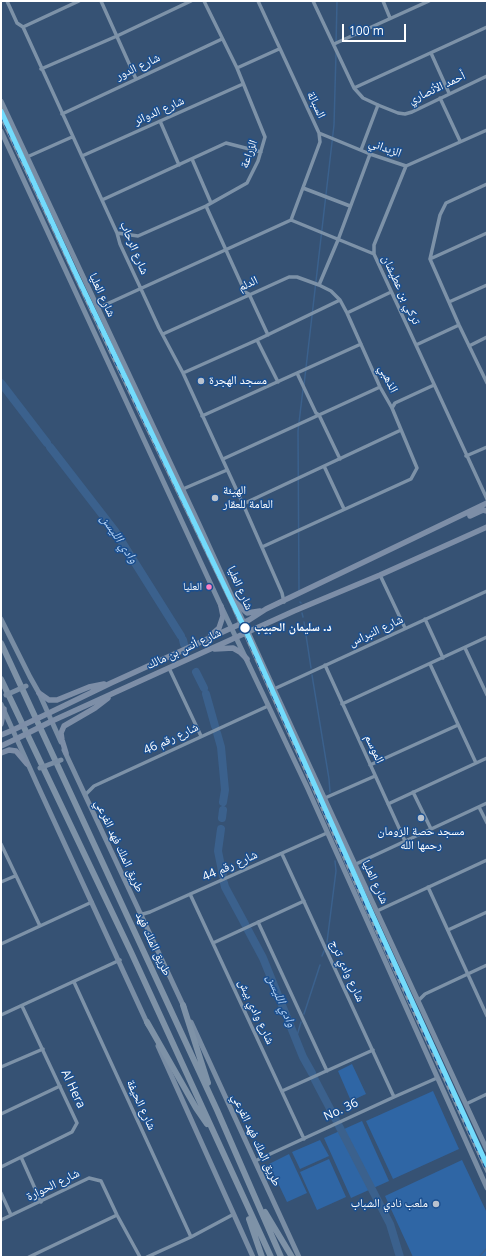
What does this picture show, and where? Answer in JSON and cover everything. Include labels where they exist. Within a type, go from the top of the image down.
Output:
[{"type":"highway","name":"طريق الملك فهد","points":[[1,643],[217,1110],[281,1257]]},
{"type":"highway","name":"طريق الملك فهد","points":[[1,679],[131,952],[270,1257]]},
{"type":"highway","points":[[183,1005],[217,1110]]},
{"type":"highway","points":[[147,1022],[196,1108],[216,1138]]},
{"type":"highway","points":[[251,1189],[292,1257]]},
{"type":"highway","points":[[240,1192],[262,1257]]},
{"type":"main road","name":"شارع العليا","points":[[1,101],[183,489],[487,1150]]},
{"type":"main road","name":"شارع العليا","points":[[1,131],[247,659],[487,1188]]},
{"type":"main road","points":[[234,601],[247,613],[266,609],[284,602],[487,504]]},
{"type":"main road","points":[[428,533],[483,510],[487,510]]},
{"type":"main road","points":[[440,548],[487,522]]},
{"type":"main road","name":"شارع أنس بن مالك","points":[[1,746],[52,721],[294,611],[380,575],[487,526]]},
{"type":"main road","points":[[208,638],[219,628],[223,616],[221,606]]},
{"type":"main road","points":[[1,735],[208,638],[244,623],[266,609]]},
{"type":"main road","name":"طريق الملك فهد الفرعي","points":[[1,619],[49,713],[139,913],[299,1257]]},
{"type":"main road","points":[[209,650],[228,647],[233,648],[247,659]]},
{"type":"main road","points":[[4,694],[26,686],[30,677]]},
{"type":"main road","points":[[39,693],[49,700],[57,700],[89,687],[111,683]]},
{"type":"main road","points":[[66,753],[61,733],[64,726],[95,708],[114,693]]},
{"type":"main road","points":[[1,724],[2,707]]},
{"type":"main road","points":[[2,707],[27,764],[120,960],[253,1257]]},
{"type":"main road","points":[[1,753],[9,750],[16,751],[27,764]]},
{"type":"main road","points":[[37,784],[35,773],[40,768],[61,760],[67,762],[72,767]]},
{"type":"street","name":"شارع الرحاب","points":[[7,1],[17,23],[23,27],[117,233],[120,244],[223,459],[262,547],[284,602]]},
{"type":"street","points":[[23,27],[79,1]]},
{"type":"street","points":[[101,1],[136,79]]},
{"type":"street","points":[[41,69],[117,36],[191,1]]},
{"type":"street","name":"الزراعة","points":[[117,233],[138,236],[206,206],[248,183],[261,152],[265,137],[236,68],[204,1]]},
{"type":"street","name":"السبالة","points":[[258,1],[318,133],[320,142],[291,220]]},
{"type":"street","name":"أحمد الأنصاري","points":[[314,1],[354,88],[363,98],[378,105],[398,113],[404,114],[412,112],[487,76]]},
{"type":"street","points":[[383,1],[390,18]]},
{"type":"street","points":[[334,44],[429,1]]},
{"type":"street","points":[[354,88],[487,27]]},
{"type":"street","name":"شارع الدور","points":[[62,114],[222,39]]},
{"type":"street","points":[[236,68],[280,49]]},
{"type":"street","points":[[431,53],[449,93]]},
{"type":"street","name":"شارع الدوائر","points":[[82,156],[243,84]]},
{"type":"street","points":[[440,98],[460,141]]},
{"type":"street","points":[[361,150],[378,105]]},
{"type":"street","points":[[160,121],[179,165]]},
{"type":"street","name":"الزبداني","points":[[318,133],[370,154],[406,166],[487,130]]},
{"type":"street","points":[[27,157],[72,137]]},
{"type":"street","points":[[102,200],[226,143],[261,152]]},
{"type":"street","points":[[319,285],[338,240],[370,154]]},
{"type":"street","points":[[192,159],[211,203]]},
{"type":"street","points":[[374,254],[374,245],[406,166]]},
{"type":"street","points":[[487,184],[446,203],[440,215],[430,259],[459,325],[487,383]]},
{"type":"street","points":[[303,188],[350,206]]},
{"type":"street","points":[[206,206],[245,292],[249,294],[268,335]]},
{"type":"street","points":[[98,308],[291,220]]},
{"type":"street","name":"تركي بن عطيشان","points":[[291,220],[374,254],[487,500]]},
{"type":"street","points":[[430,259],[487,233]]},
{"type":"street","name":"الدلم","points":[[163,334],[249,294],[290,277],[297,277],[319,285],[331,291],[340,300]]},
{"type":"street","points":[[449,302],[487,285]]},
{"type":"street","points":[[347,313],[391,292]]},
{"type":"street","points":[[182,373],[268,335],[340,300]]},
{"type":"street","name":"الذهبي","points":[[340,300],[380,387],[392,408],[417,468],[411,479],[344,509]]},
{"type":"street","points":[[416,345],[459,325]]},
{"type":"street","points":[[469,346],[487,337]]},
{"type":"street","points":[[257,340],[278,382]]},
{"type":"street","points":[[202,416],[361,344]]},
{"type":"street","points":[[298,373],[316,413],[319,415],[340,459]]},
{"type":"street","points":[[392,408],[395,404],[434,385]]},
{"type":"street","points":[[223,459],[380,387]]},
{"type":"street","points":[[243,504],[401,430]]},
{"type":"street","points":[[466,456],[487,447]]},
{"type":"street","points":[[262,547],[344,509],[324,466]]},
{"type":"street","points":[[183,489],[227,470]]},
{"type":"street","points":[[380,575],[405,628]]},
{"type":"street","name":"شارع النبراس","points":[[274,689],[487,591]]},
{"type":"street","points":[[425,619],[443,658]]},
{"type":"street","points":[[342,704],[487,637]]},
{"type":"street","points":[[465,648],[487,695]]},
{"type":"street","points":[[430,664],[476,763]]},
{"type":"street","name":"الموسم","points":[[325,665],[405,841]]},
{"type":"street","points":[[169,668],[201,736]]},
{"type":"street","name":"شارع رقم 46","points":[[85,795],[94,786],[268,706]]},
{"type":"street","points":[[370,765],[458,725]]},
{"type":"street","points":[[388,804],[487,758]]},
{"type":"street","points":[[325,798],[375,776]]},
{"type":"street","points":[[413,792],[431,829]]},
{"type":"street","points":[[356,864],[487,803]]},
{"type":"street","points":[[479,807],[487,823]]},
{"type":"street","name":"شارع رقم 44","points":[[139,913],[146,914],[327,833]]},
{"type":"street","points":[[1,844],[40,926]]},
{"type":"street","name":"شارع وادي ترج","points":[[282,854],[394,1097]]},
{"type":"street","points":[[377,911],[487,860]]},
{"type":"street","points":[[1,882],[15,876]]},
{"type":"street","points":[[428,887],[487,1016]]},
{"type":"street","name":"شارع وادي بيش","points":[[190,894],[304,1139]]},
{"type":"street","points":[[213,943],[304,901]]},
{"type":"street","points":[[1,943],[92,902]]},
{"type":"street","points":[[448,930],[487,912]]},
{"type":"street","points":[[258,922],[327,1071]]},
{"type":"street","points":[[1,1016],[120,960]]},
{"type":"street","points":[[418,1001],[425,994],[487,965]]},
{"type":"street","name":"شارع الحيفة","points":[[74,982],[191,1237]]},
{"type":"street","name":"Al Hera","points":[[1,1167],[72,1132],[77,1123],[22,1006]]},
{"type":"street","points":[[1,1067],[42,1049]]},
{"type":"street","points":[[282,1091],[373,1050]]},
{"type":"street","name":"No. 36","points":[[255,1161],[437,1078]]},
{"type":"street","points":[[1,1114],[60,1086]]},
{"type":"street","points":[[466,1104],[487,1094]]},
{"type":"street","points":[[21,1157],[41,1202]]},
{"type":"street","name":"شارع الحوارة","points":[[1,1220],[89,1178],[102,1181],[117,1215],[140,1257]]},
{"type":"street","points":[[1,1193],[11,1215]]},
{"type":"street","points":[[146,1257],[191,1237],[234,1214]]},
{"type":"street","points":[[29,1257],[117,1215]]},
{"type":"street","points":[[158,1252],[161,1257]]},
{"type":"shaded area","points":[[352,1064],[366,1094],[351,1101],[338,1071]]},
{"type":"shaded area","points":[[433,1091],[459,1149],[393,1179],[366,1121]]},
{"type":"shaded area","points":[[362,1121],[389,1181],[351,1198],[324,1138]]},
{"type":"shaded area","points":[[320,1140],[329,1156],[300,1169],[292,1152]]},
{"type":"shaded area","points":[[289,1154],[307,1193],[287,1202],[269,1164]]},
{"type":"shaded area","points":[[329,1159],[346,1197],[317,1210],[300,1172]]},
{"type":"shaded area","name":"ملعب نادي الشباب","points":[[462,1160],[487,1213],[487,1257],[413,1257],[385,1196]]},
{"type":"waterway","points":[[336,45],[337,1]]},
{"type":"waterway","points":[[304,385],[334,125],[336,53]]},
{"type":"waterway","name":"وادي الليسن","points":[[1,383],[47,443]]},
{"type":"waterway","points":[[299,591],[298,431],[303,389]]},
{"type":"waterway","name":"وادي الليسن","points":[[50,447],[115,531],[181,636]]},
{"type":"waterway","points":[[302,613],[303,617]]},
{"type":"waterway","points":[[304,622],[311,668]]},
{"type":"waterway","name":"وادي الليسن","points":[[183,640],[184,644]]},
{"type":"waterway","name":"وادي الليسن","points":[[196,672],[204,688]]},
{"type":"waterway","points":[[312,675],[330,792]]},
{"type":"waterway","name":"وادي الليسن","points":[[206,694],[215,726]]},
{"type":"waterway","name":"وادي الليسن","points":[[217,733],[221,747],[225,790],[223,802]]},
{"type":"waterway","name":"وادي الليسن","points":[[222,818],[223,810]]},
{"type":"waterway","points":[[332,824],[333,836]]},
{"type":"waterway","name":"وادي الليسن","points":[[221,829],[218,851],[223,876]]},
{"type":"waterway","points":[[327,942],[336,871],[335,861]]},
{"type":"waterway","name":"وادي الليسن","points":[[224,883],[245,924]]},
{"type":"waterway","name":"وادي الليسن","points":[[248,930],[263,958],[303,1057],[312,1073]]},
{"type":"waterway","points":[[322,956],[324,951]]},
{"type":"waterway","points":[[304,1014],[320,965]]},
{"type":"waterway","points":[[296,1039],[301,1022]]},
{"type":"waterway","name":"وادي الليسن","points":[[315,1080],[336,1120]]},
{"type":"waterway","name":"وادي الليسن","points":[[339,1126],[390,1224],[400,1257]]},
{"type":"waterway","points":[[479,1257],[487,1248]]},
{"type":"railway","points":[[1,117],[114,360],[231,603],[370,917],[487,1172]]},
{"type":"transit line","points":[[1,111],[76,274],[245,629],[373,916],[487,1165]]},
{"type":"place","name":"مسجد الهجرة","points":[[201,381]]},
{"type":"place","name":"الهيئة العامة للعقار","points":[[215,498]]},
{"type":"place","name":"العليا","points":[[209,587]]},
{"type":"place","name":"د. سليمان الحبيب","points":[[245,628]]},
{"type":"place","name":"مسجد حصة الزومان رحمها الله","points":[[421,818]]},
{"type":"place","name":"ملعب نادي الشباب","points":[[436,1204]]}]
